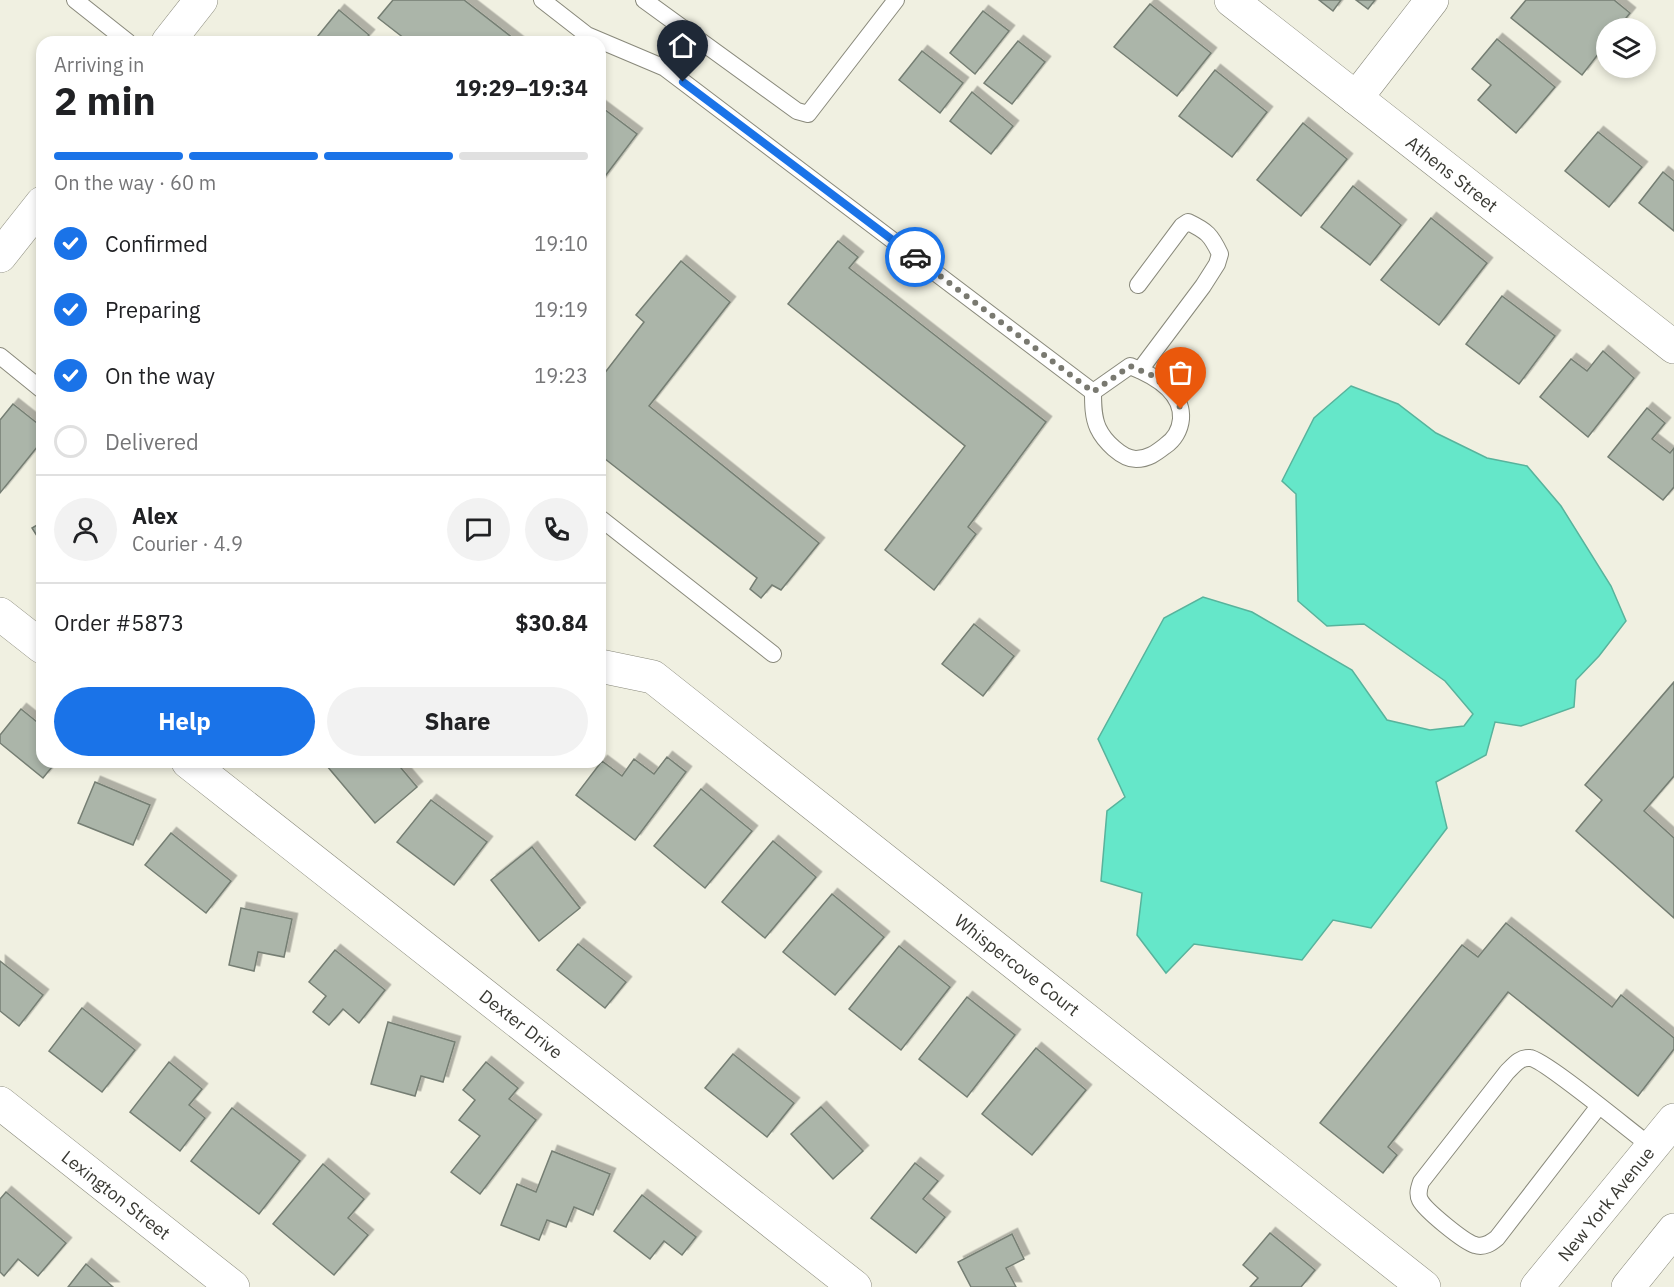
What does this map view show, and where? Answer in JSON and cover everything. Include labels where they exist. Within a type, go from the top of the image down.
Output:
[{"type":"street","name":"Athens Street","points":[[1231,0],[1674,347]]},
{"type":"street","points":[[1356,98],[1432,0]]},
{"type":"street","points":[[173,36],[199,1]]},
{"type":"street","points":[[0,256],[36,211]]},
{"type":"street","points":[[0,614],[36,642]]},
{"type":"street","name":"Whispercove Court","points":[[606,667],[653,677],[1424,1287]]},
{"type":"street","name":"Dexter Drive","points":[[196,768],[855,1287]]},
{"type":"street","name":"Lexington Street","points":[[0,1103],[233,1287]]},
{"type":"street","name":"New York Avenue","points":[[1538,1287],[1674,1120]]},
{"type":"street","points":[[1628,1287],[1674,1230]]},
{"type":"lane","points":[[75,0],[120,36]]},
{"type":"lane","points":[[542,0],[589,36]]},
{"type":"lane","points":[[644,0],[797,111],[808,114],[896,0]]},
{"type":"lane","points":[[606,43],[665,68],[1093,392],[1098,429],[1115,450],[1134,460],[1150,457],[1172,442],[1180,426],[1181,409],[1171,391],[1151,375],[1130,366],[1093,392]]},
{"type":"lane","points":[[1138,285],[1182,226],[1188,222],[1213,238],[1220,254],[1217,264],[1140,370]]},
{"type":"lane","points":[[0,356],[36,385]]},
{"type":"lane","points":[[606,523],[773,654]]},
{"type":"lane","points":[[1599,1106],[1497,1238],[1488,1245],[1477,1246],[1467,1241],[1427,1210],[1420,1199],[1418,1189],[1421,1182],[1507,1072],[1519,1060],[1531,1058],[1542,1063],[1599,1106],[1652,1148]]},
{"type":"shaded area","points":[[1351,386],[1398,404],[1436,433],[1487,458],[1527,466],[1561,506],[1611,586],[1626,621],[1599,656],[1576,680],[1574,707],[1521,726],[1495,722],[1486,755],[1436,782],[1447,828],[1371,928],[1333,920],[1302,960],[1194,944],[1166,973],[1137,935],[1142,893],[1101,881],[1107,811],[1125,797],[1098,739],[1164,618],[1203,597],[1252,612],[1352,670],[1387,720],[1430,730],[1464,726],[1473,714],[1445,681],[1364,624],[1327,626],[1298,601],[1296,494],[1282,481],[1314,418]]},
{"type":"building","points":[[393,0],[464,0],[510,36],[401,36],[378,18]]},
{"type":"building","points":[[1319,0],[1341,0],[1333,11]]},
{"type":"building","points":[[1356,0],[1375,0],[1368,9]]},
{"type":"building","points":[[1526,0],[1614,0],[1630,13],[1626,18],[1596,18],[1596,57],[1582,75],[1511,18]]},
{"type":"building","points":[[1150,4],[1211,53],[1177,96],[1114,47]]},
{"type":"building","points":[[339,10],[369,35],[368,36],[318,36]]},
{"type":"building","points":[[983,11],[1009,31],[975,74],[950,53]]},
{"type":"building","points":[[1497,39],[1555,87],[1516,133],[1478,100],[1491,85],[1472,69]]},
{"type":"building","points":[[1018,41],[1045,62],[1012,104],[984,83]]},
{"type":"building","points":[[922,51],[963,83],[940,113],[899,80]]},
{"type":"building","points":[[1215,70],[1267,112],[1232,157],[1179,116]]},
{"type":"building","points":[[972,92],[1013,126],[991,154],[950,121]]},
{"type":"building","points":[[606,111],[637,134],[606,175]]},
{"type":"building","points":[[1303,123],[1347,159],[1301,216],[1257,180]]},
{"type":"building","points":[[1598,132],[1642,167],[1609,207],[1565,171]]},
{"type":"building","points":[[1663,172],[1674,181],[1674,231],[1639,203]]},
{"type":"building","points":[[1353,186],[1401,225],[1370,265],[1321,227]]},
{"type":"building","points":[[1431,218],[1487,263],[1439,325],[1381,280]]},
{"type":"building","points":[[838,241],[858,257],[849,268],[1046,422],[968,527],[976,534],[934,590],[885,550],[965,446],[788,304]]},
{"type":"building","points":[[681,261],[730,302],[649,406],[819,543],[781,590],[772,585],[761,598],[750,589],[757,578],[606,460],[606,371],[644,322],[636,315]]},
{"type":"building","points":[[1502,296],[1555,336],[1519,384],[1466,344]]},
{"type":"building","points":[[1603,351],[1634,378],[1588,437],[1540,397],[1571,359],[1587,371]]},
{"type":"building","points":[[13,404],[36,422],[36,448],[0,493],[0,420]]},
{"type":"building","points":[[1647,408],[1665,423],[1652,439],[1670,453],[1674,448],[1674,487],[1663,500],[1608,457]]},
{"type":"building","points":[[974,624],[1014,656],[983,696],[942,664]]},
{"type":"building","points":[[1674,682],[1674,776],[1644,811],[1674,838],[1674,918],[1576,831],[1602,800],[1585,785]]},
{"type":"building","points":[[21,709],[36,721],[36,768],[51,768],[43,778],[0,743],[0,735]]},
{"type":"building","points":[[667,757],[686,772],[635,840],[576,795],[597,768],[606,768],[606,764],[622,776],[634,759],[654,774]]},
{"type":"building","points":[[329,768],[401,768],[417,787],[375,823]]},
{"type":"building","points":[[95,782],[150,805],[133,845],[78,823]]},
{"type":"building","points":[[701,789],[752,831],[705,888],[654,846]]},
{"type":"building","points":[[431,800],[487,842],[454,885],[397,842]]},
{"type":"building","points":[[171,833],[231,881],[206,913],[145,865]]},
{"type":"building","points":[[773,841],[816,877],[765,938],[722,902]]},
{"type":"building","points":[[532,847],[580,908],[539,941],[491,880]]},
{"type":"building","points":[[832,894],[884,937],[835,995],[783,952]]},
{"type":"building","points":[[241,908],[292,919],[284,957],[258,952],[254,971],[229,965]]},
{"type":"building","points":[[1506,923],[1612,1007],[1621,995],[1674,1038],[1674,1049],[1638,1096],[1508,992],[1388,1147],[1397,1155],[1383,1173],[1320,1123],[1462,945],[1478,957]]},
{"type":"building","points":[[578,944],[626,982],[605,1008],[557,970]]},
{"type":"building","points":[[899,946],[950,987],[901,1050],[849,1009]]},
{"type":"building","points":[[335,950],[385,990],[359,1023],[343,1009],[329,1025],[313,1012],[326,996],[309,982]]},
{"type":"building","points":[[0,961],[43,995],[19,1026],[0,1011]]},
{"type":"building","points":[[967,997],[1015,1035],[967,1097],[919,1059]]},
{"type":"building","points":[[82,1008],[135,1050],[102,1092],[49,1051]]},
{"type":"building","points":[[388,1022],[455,1042],[443,1082],[421,1076],[415,1096],[371,1084]]},
{"type":"building","points":[[1036,1048],[1086,1090],[1032,1155],[982,1114]]},
{"type":"building","points":[[733,1054],[794,1103],[767,1137],[705,1088]]},
{"type":"building","points":[[169,1062],[202,1089],[189,1105],[205,1118],[180,1151],[130,1112]]},
{"type":"building","points":[[486,1062],[518,1088],[509,1099],[536,1120],[480,1194],[451,1172],[480,1136],[459,1120],[475,1100],[463,1090]]},
{"type":"building","points":[[821,1107],[863,1151],[833,1179],[791,1134]]},
{"type":"building","points":[[232,1108],[300,1161],[259,1214],[191,1161]]},
{"type":"building","points":[[552,1151],[610,1174],[593,1215],[574,1207],[566,1227],[547,1220],[539,1240],[501,1225],[517,1184],[536,1192]]},
{"type":"building","points":[[915,1163],[938,1181],[923,1199],[945,1217],[916,1253],[871,1218]]},
{"type":"building","points":[[323,1164],[364,1199],[348,1218],[368,1235],[334,1275],[273,1224]]},
{"type":"building","points":[[6,1192],[66,1243],[38,1276],[18,1259],[4,1276],[0,1272],[0,1199]]},
{"type":"building","points":[[642,1195],[696,1237],[682,1255],[664,1241],[650,1259],[614,1231]]},
{"type":"building","points":[[1270,1233],[1315,1270],[1301,1287],[1250,1287],[1258,1278],[1243,1265]]},
{"type":"building","points":[[1012,1234],[1024,1259],[1006,1268],[1016,1287],[971,1287],[958,1262]]},
{"type":"building","points":[[86,1264],[113,1287],[68,1287]]},
{"type":"way so far","points":[[915,257],[1093,392],[1130,366],[1151,375],[1171,391],[1181,409]]},
{"type":"route","points":[[683,82],[915,257]]}]
